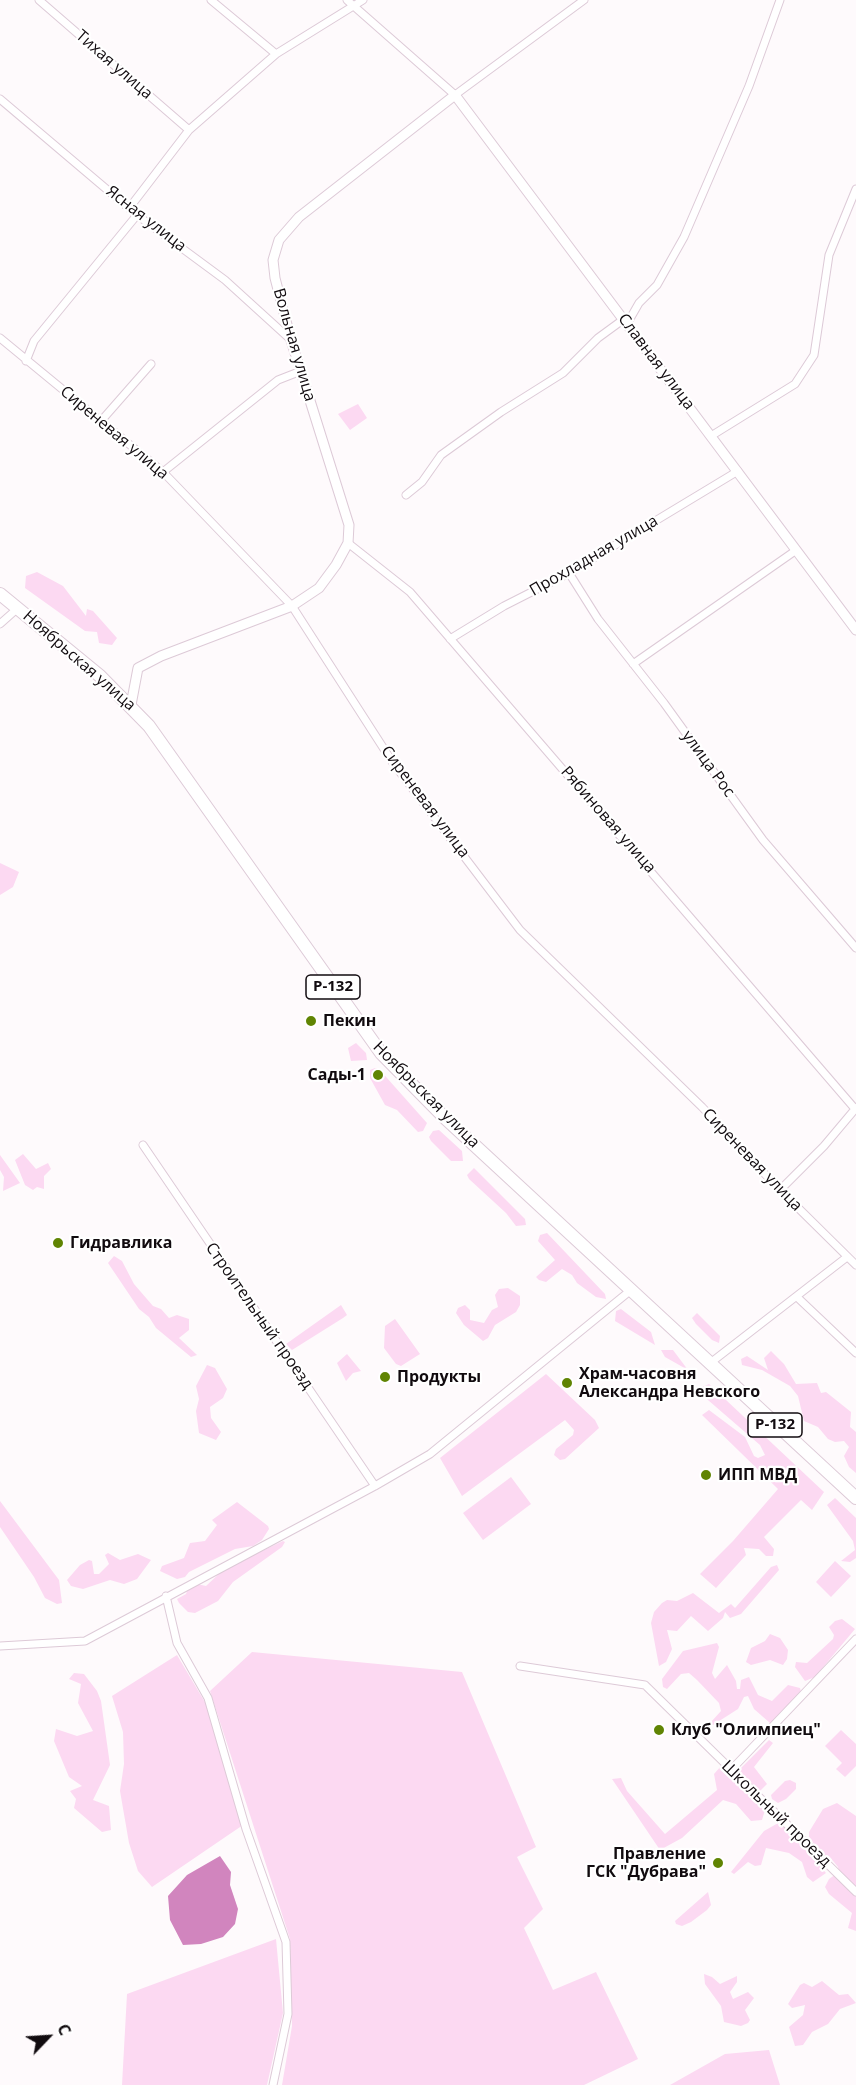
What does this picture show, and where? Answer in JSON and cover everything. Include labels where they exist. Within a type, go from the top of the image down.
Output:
[{"type":"highway","name":"Ноябрьская улица","points":[[0,594],[100,676],[131,705],[169,752],[381,1053],[444,1117],[856,1498]]},
{"type":"street","name":"Тихая улица","points":[[39,0],[189,130]]},
{"type":"street","points":[[211,0],[276,54]]},
{"type":"street","points":[[347,0],[455,95]]},
{"type":"street","points":[[130,207],[189,130],[276,54],[363,0]]},
{"type":"street","name":"Вольная улица","points":[[348,543],[349,525],[344,504],[291,340],[275,278],[273,260],[279,240],[299,217],[455,95],[584,0]]},
{"type":"street","points":[[406,495],[422,482],[441,455],[501,412],[563,373],[598,338],[625,321],[657,285],[684,237],[749,86],[780,0]]},
{"type":"street","name":"Славная улица","points":[[455,95],[856,630]]},
{"type":"street","name":"Ясная улица","points":[[0,99],[137,214],[225,280],[291,340]]},
{"type":"street","points":[[711,435],[795,384],[814,356],[829,255],[856,189]]},
{"type":"street","points":[[26,361],[34,341],[137,214]]},
{"type":"street","name":"Сиреневая улица","points":[[0,338],[163,472],[292,606],[393,763],[520,930],[702,1107],[780,1190],[856,1265]]},
{"type":"street","points":[[101,422],[151,364]]},
{"type":"street","points":[[163,472],[269,386],[301,371]]},
{"type":"street","name":"Прохладная улица","points":[[450,639],[504,606],[569,573],[738,471]]},
{"type":"street","points":[[131,705],[138,668],[161,656],[292,606],[319,588],[336,565],[348,543]]},
{"type":"street","name":"Рябиновая улица","points":[[348,543],[410,592],[856,1109]]},
{"type":"street","points":[[633,664],[795,551]]},
{"type":"street","name":"улица Рос","points":[[569,573],[598,619],[763,840],[856,948]]},
{"type":"street","points":[[0,624],[18,608]]},
{"type":"street","points":[[780,1190],[824,1146],[856,1109]]},
{"type":"street","name":"Строительный проезд","points":[[143,1145],[375,1486]]},
{"type":"street","points":[[709,1364],[847,1257]]},
{"type":"street","points":[[0,1646],[85,1641],[375,1486],[430,1454],[631,1290]]},
{"type":"street","points":[[797,1298],[856,1353]]},
{"type":"street","points":[[166,1596],[177,1643],[208,1698],[246,1829],[286,1942],[288,2014],[273,2085]]},
{"type":"street","points":[[731,1770],[856,1639]]},
{"type":"street","name":"Школьный проезд","points":[[520,1666],[645,1685],[856,1892]]},
{"type":"shaded area","points":[[358,404],[367,418],[350,430],[338,414]]},
{"type":"shaded area","points":[[37,572],[63,586],[86,616],[87,609],[93,611],[117,638],[112,645],[99,643],[97,632],[85,631],[25,588],[26,576]]},
{"type":"shaded area","points":[[0,863],[19,872],[13,887],[0,895]]},
{"type":"shaded area","points":[[356,1043],[366,1053],[367,1060],[351,1061],[348,1048]]},
{"type":"shaded area","points":[[379,1069],[427,1123],[423,1131],[418,1132],[397,1110],[385,1105],[370,1078],[370,1070]]},
{"type":"shaded area","points":[[439,1130],[462,1151],[463,1161],[451,1161],[431,1141],[429,1137],[433,1131]]},
{"type":"shaded area","points":[[23,1154],[36,1169],[48,1163],[51,1169],[44,1176],[44,1189],[37,1187],[33,1190],[25,1185],[15,1160]]},
{"type":"shaded area","points":[[0,1155],[20,1183],[3,1191],[4,1177],[0,1170]]},
{"type":"shaded area","points":[[474,1168],[525,1219],[526,1225],[516,1226],[506,1213],[469,1179],[467,1175]]},
{"type":"shaded area","points":[[547,1233],[605,1294],[606,1299],[596,1297],[562,1269],[546,1282],[536,1277],[555,1260],[538,1241],[540,1235]]},
{"type":"shaded area","points":[[114,1256],[122,1261],[134,1284],[153,1306],[161,1309],[169,1318],[177,1315],[189,1319],[189,1330],[179,1338],[197,1355],[191,1357],[156,1328],[149,1317],[139,1309],[108,1263]]},
{"type":"shaded area","points":[[508,1288],[520,1296],[520,1305],[516,1312],[495,1325],[488,1338],[483,1341],[464,1325],[456,1313],[458,1308],[465,1305],[470,1310],[470,1320],[484,1323],[492,1310],[498,1307],[495,1295],[499,1289]]},
{"type":"shaded area","points":[[341,1305],[347,1315],[343,1318],[292,1350],[286,1344]]},
{"type":"shaded area","points":[[621,1309],[651,1332],[655,1345],[615,1321],[616,1311]]},
{"type":"shaded area","points":[[697,1313],[720,1336],[719,1343],[712,1340],[696,1324],[692,1318]]},
{"type":"shaded area","points":[[395,1319],[420,1354],[401,1366],[396,1364],[384,1348],[385,1326]]},
{"type":"shaded area","points":[[661,1350],[673,1350],[688,1370],[665,1357]]},
{"type":"shaded area","points":[[771,1351],[784,1364],[796,1384],[817,1383],[821,1393],[826,1392],[851,1412],[850,1427],[856,1432],[856,1473],[849,1467],[844,1456],[849,1447],[844,1441],[835,1442],[828,1439],[818,1427],[804,1421],[798,1396],[790,1386],[762,1370],[742,1365],[741,1359],[747,1356],[768,1370],[764,1358]]},
{"type":"shaded area","points":[[347,1354],[361,1371],[353,1373],[346,1381],[337,1363]]},
{"type":"shaded area","points":[[207,1365],[215,1368],[227,1389],[223,1398],[210,1407],[211,1418],[221,1432],[216,1440],[199,1433],[196,1411],[199,1399],[196,1386]]},
{"type":"shaded area","points":[[546,1374],[595,1420],[599,1428],[565,1459],[560,1460],[554,1455],[556,1449],[573,1435],[574,1430],[565,1420],[462,1496],[440,1458]]},
{"type":"shaded area","points":[[709,1384],[824,1492],[812,1510],[801,1500],[764,1537],[774,1549],[773,1556],[766,1556],[759,1549],[744,1548],[746,1555],[716,1588],[700,1574],[733,1541],[778,1489],[702,1415],[709,1410],[745,1437],[754,1456],[758,1458],[765,1455],[760,1445],[701,1394],[700,1388]]},
{"type":"shaded area","points":[[511,1477],[531,1504],[483,1540],[463,1513]]},
{"type":"shaded area","points":[[835,1498],[856,1518],[856,1558],[850,1562],[841,1561],[855,1550],[853,1541],[827,1505]]},
{"type":"shaded area","points":[[0,1501],[59,1580],[62,1603],[57,1604],[45,1598],[34,1577],[0,1527]]},
{"type":"shaded area","points":[[237,1502],[268,1526],[269,1529],[262,1540],[253,1546],[235,1549],[189,1572],[185,1577],[177,1579],[160,1571],[162,1566],[184,1558],[190,1543],[205,1541],[217,1525],[212,1520]]},
{"type":"shaded area","points":[[285,1542],[282,1547],[233,1582],[218,1601],[195,1613],[188,1612],[179,1603],[177,1599],[186,1594],[188,1588],[197,1584],[206,1586],[224,1569]]},
{"type":"shaded area","points":[[108,1553],[120,1560],[138,1554],[151,1560],[137,1579],[124,1584],[110,1580],[83,1589],[71,1586],[67,1580],[80,1565],[89,1560],[92,1561],[94,1574],[99,1574],[109,1564],[105,1555]]},
{"type":"shaded area","points":[[835,1561],[851,1576],[831,1597],[816,1582]]},
{"type":"shaded area","points":[[777,1565],[779,1570],[741,1614],[730,1618],[725,1612],[723,1618],[708,1631],[691,1616],[677,1631],[667,1630],[672,1649],[666,1662],[659,1666],[651,1623],[654,1612],[662,1603],[667,1600],[677,1601],[693,1593],[719,1613],[731,1604],[735,1608],[771,1567]]},
{"type":"shaded area","points":[[842,1619],[855,1629],[815,1677],[805,1681],[795,1667],[796,1662],[807,1663],[833,1639],[834,1635],[829,1627],[835,1621]]},
{"type":"shaded area","points":[[770,1634],[780,1638],[788,1650],[787,1659],[783,1665],[770,1660],[751,1665],[746,1662],[751,1648],[765,1641]]},
{"type":"shaded area","points":[[717,1643],[719,1647],[712,1673],[715,1679],[727,1665],[736,1681],[737,1689],[740,1689],[741,1680],[749,1677],[758,1695],[772,1701],[788,1685],[800,1688],[802,1695],[770,1723],[754,1709],[748,1696],[744,1697],[738,1709],[713,1725],[704,1723],[711,1722],[721,1711],[719,1703],[689,1673],[681,1674],[667,1689],[663,1687],[662,1679],[683,1651]]},
{"type":"shaded area","points":[[252,1652],[462,1672],[536,1847],[517,1857],[543,1909],[524,1928],[553,1990],[596,1972],[638,2059],[584,2085],[282,2085],[292,2026],[290,1939],[210,1691]]},
{"type":"shaded area","points":[[177,1655],[206,1704],[243,1825],[152,1887],[138,1871],[129,1843],[120,1791],[124,1764],[123,1732],[112,1696]]},
{"type":"shaded area","points":[[74,1673],[84,1674],[97,1691],[101,1701],[110,1765],[93,1800],[109,1806],[111,1830],[102,1832],[74,1808],[76,1799],[70,1791],[82,1786],[69,1777],[54,1741],[56,1729],[77,1736],[93,1731],[78,1703],[81,1684],[69,1679]]},
{"type":"shaded area","points":[[841,1730],[856,1744],[856,1766],[845,1777],[836,1769],[842,1763],[825,1746]]},
{"type":"shaded area","points":[[769,1740],[773,1743],[754,1767],[767,1784],[759,1792],[743,1779],[738,1771]]},
{"type":"shaded area","points":[[721,1766],[765,1810],[762,1820],[751,1821],[736,1804],[723,1800],[682,1838],[660,1850],[612,1779],[621,1778],[627,1791],[665,1834],[717,1790],[714,1774]]},
{"type":"shaded area","points":[[790,1780],[796,1783],[796,1789],[778,1803],[772,1799],[771,1795],[785,1781]]},
{"type":"shaded area","points":[[837,1803],[856,1816],[856,1931],[848,1928],[852,1913],[829,1894],[825,1887],[829,1879],[839,1872],[838,1867],[829,1856],[821,1854],[809,1837],[809,1832],[823,1809]]},
{"type":"shaded area","points":[[780,1822],[826,1873],[813,1882],[807,1877],[802,1862],[789,1853],[766,1848],[761,1865],[755,1866],[748,1862],[734,1874],[731,1872],[764,1831]]},
{"type":"shaded area","points":[[220,1856],[231,1872],[230,1885],[238,1909],[235,1924],[223,1937],[201,1944],[183,1945],[170,1920],[168,1896],[187,1875]]},
{"type":"shaded area","points":[[708,1892],[711,1905],[707,1910],[691,1922],[682,1926],[676,1924],[675,1921]]},
{"type":"shaded area","points":[[276,1939],[283,2013],[267,2085],[122,2085],[127,1994]]},
{"type":"shaded area","points":[[704,1974],[720,1984],[737,1976],[737,1982],[730,1992],[733,1999],[748,1992],[754,1998],[745,2010],[750,2020],[748,2023],[741,2026],[724,2022],[721,2006],[705,1984]]},
{"type":"shaded area","points":[[822,1981],[839,1995],[848,1994],[856,2003],[840,2009],[828,2024],[812,2032],[803,2045],[795,2046],[789,2027],[803,2015],[805,2005],[792,2008],[788,2004],[800,1985],[804,1983],[812,1987]]},
{"type":"shaded area","points":[[769,2050],[780,2085],[670,2085],[725,2054]]},
{"type":"place","name":"Пекин","points":[[311,1021]]},
{"type":"place","name":"Сады-1","points":[[378,1075]]},
{"type":"place","name":"Гидравлика","points":[[58,1243]]},
{"type":"place","name":"Продукты","points":[[385,1377]]},
{"type":"place","name":"Храм-часовня Александра Невского","points":[[567,1383]]},
{"type":"place","name":"ИПП МВД","points":[[706,1475]]},
{"type":"place","name":"Клуб \"Олимпиец\"","points":[[659,1730]]},
{"type":"place","name":"Правление ГСК \"Дубрава\"","points":[[718,1863]]}]
